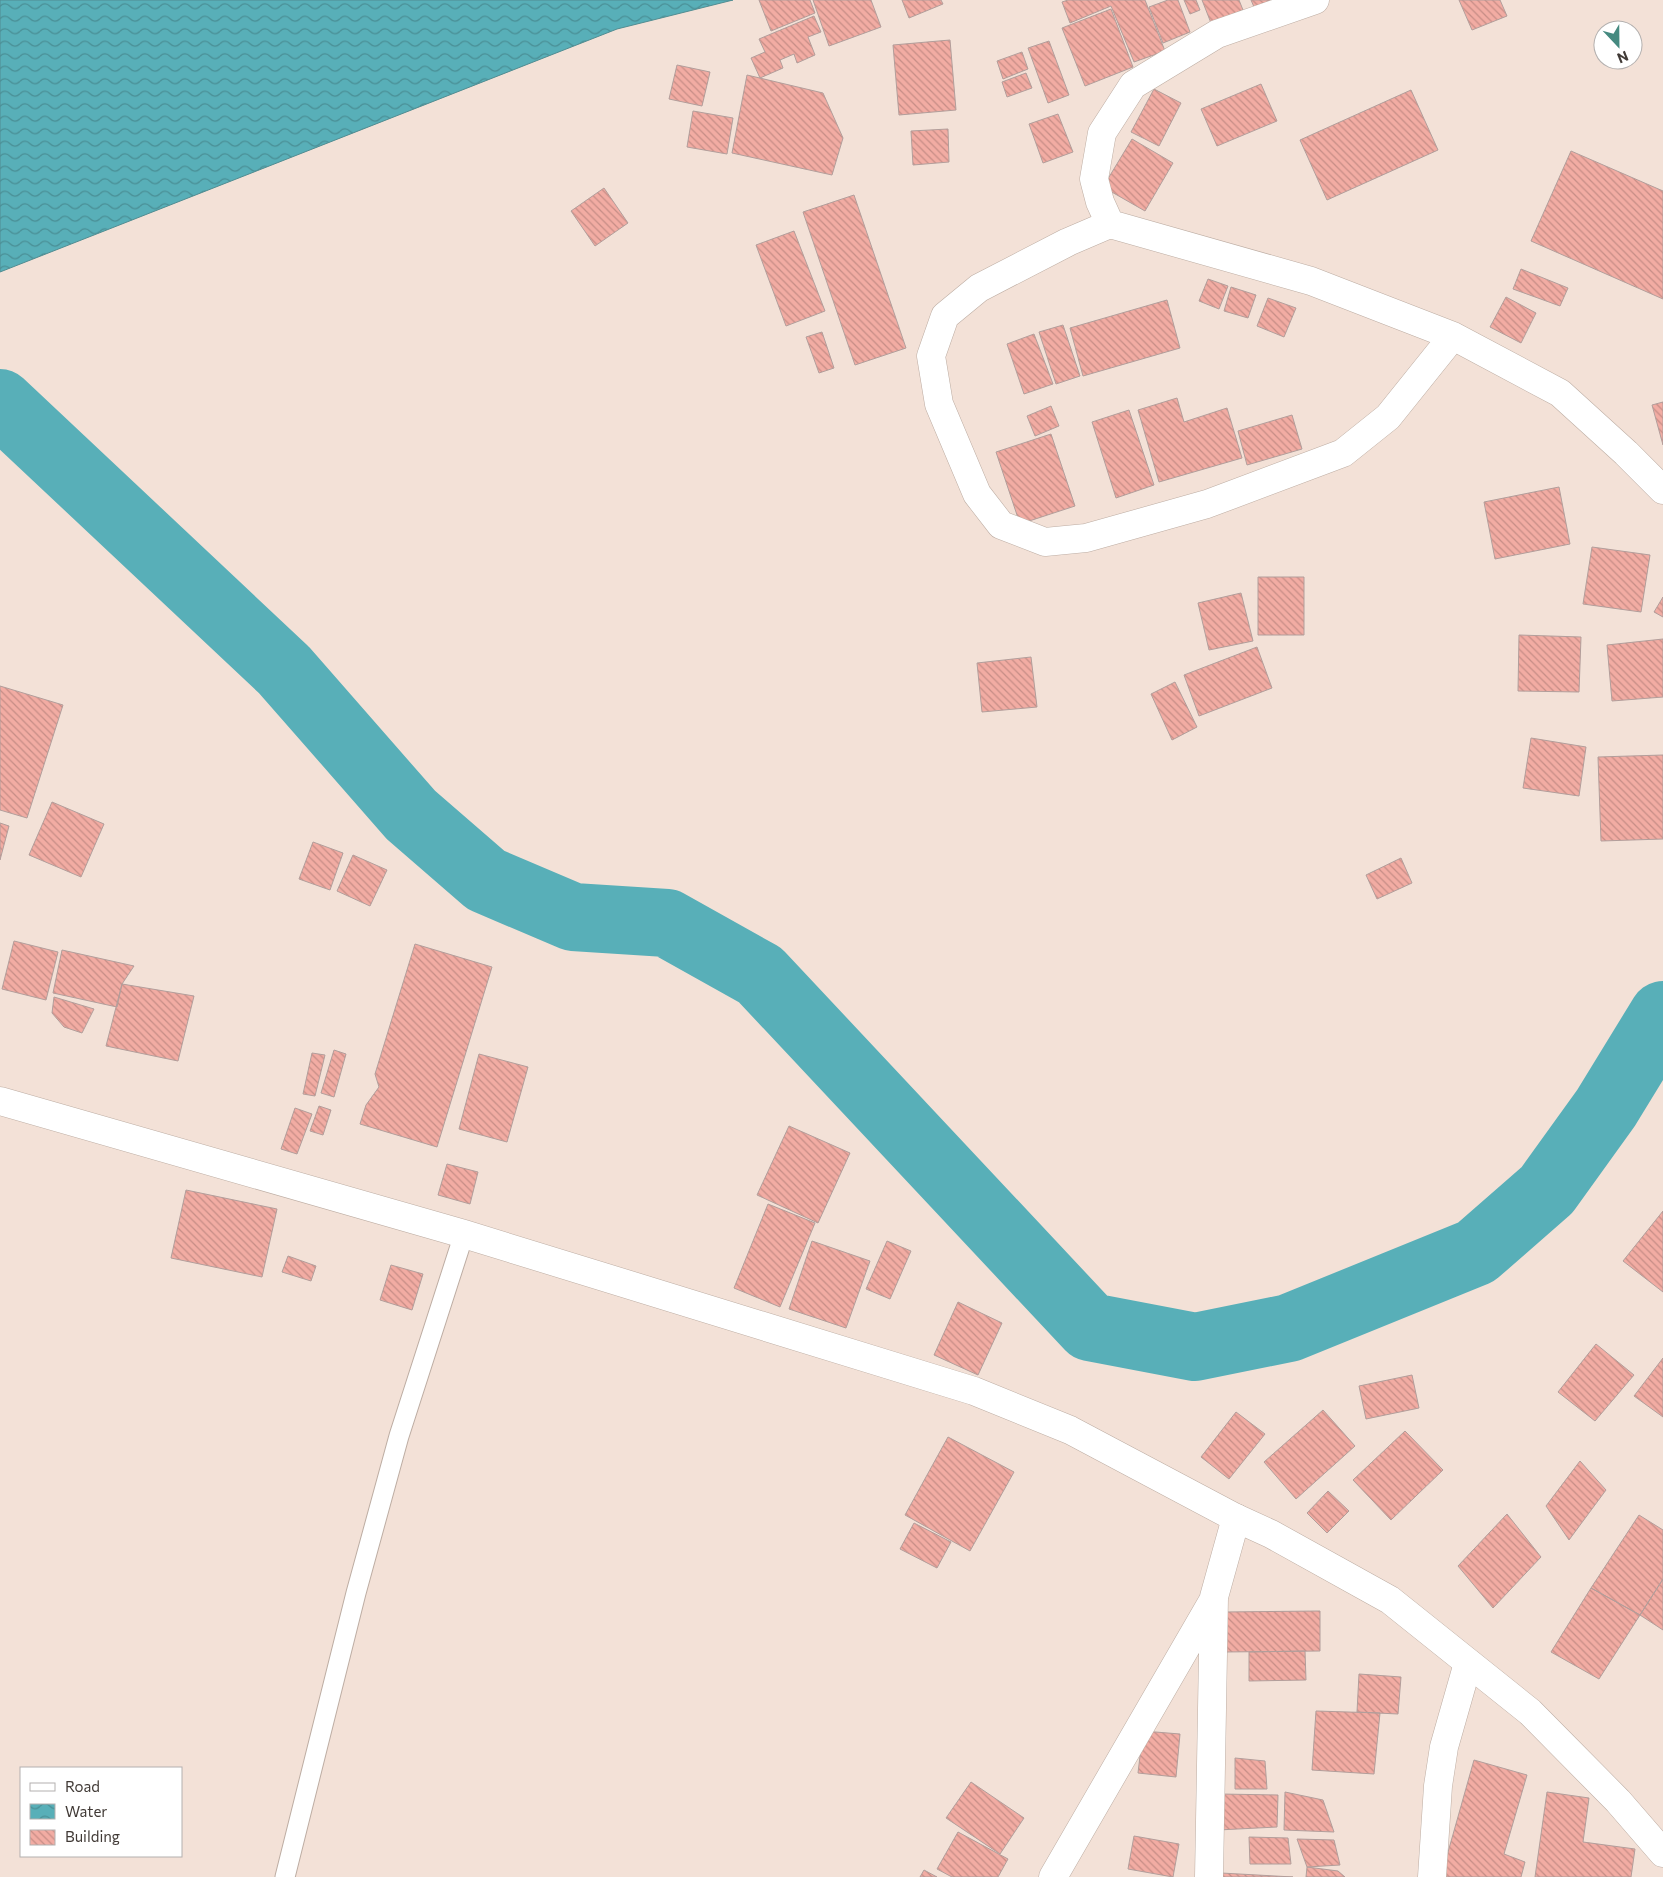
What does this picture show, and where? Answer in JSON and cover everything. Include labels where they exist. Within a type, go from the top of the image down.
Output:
[{"type":"street","points":[[1110,224],[1100,202],[1094,179],[1102,133],[1133,85],[1217,34],[1315,0]]},
{"type":"street","points":[[1453,336],[1388,417],[1343,453],[1208,504],[1086,538],[1045,542],[1001,525],[977,494],[939,404],[931,356],[944,316],[979,288],[1068,242],[1110,224],[1311,281],[1453,336],[1560,393],[1626,453],[1663,490]]},
{"type":"street","points":[[0,1101],[464,1234],[974,1391],[1070,1430],[1270,1534],[1390,1600],[1530,1712],[1618,1801],[1663,1853]]},
{"type":"street","points":[[1053,1877],[1214,1597],[1236,1518]]},
{"type":"street","points":[[1210,1877],[1214,1597]]},
{"type":"street","points":[[1432,1877],[1438,1786],[1444,1747],[1468,1663]]},
{"type":"lane","points":[[285,1877],[356,1594],[396,1445],[464,1234]]},
{"type":"water","points":[[0,0],[733,0],[617,29],[0,272]]},
{"type":"building","points":[[759,0],[810,0],[815,13],[771,31]]},
{"type":"building","points":[[813,0],[871,0],[881,27],[829,46]]},
{"type":"building","points":[[902,0],[941,0],[943,4],[909,18]]},
{"type":"building","points":[[1068,0],[1145,0],[1165,51],[1134,62],[1111,6],[1070,23],[1062,2]]},
{"type":"building","points":[[1168,0],[1178,0],[1190,32],[1163,43],[1149,7]]},
{"type":"building","points":[[1184,0],[1196,0],[1200,10],[1190,14]]},
{"type":"building","points":[[1202,0],[1239,0],[1243,10],[1211,23]]},
{"type":"building","points":[[1251,0],[1272,0],[1254,7]]},
{"type":"building","points":[[1459,0],[1500,0],[1507,16],[1472,30]]},
{"type":"building","points":[[1111,9],[1133,67],[1085,86],[1062,28]]},
{"type":"building","points":[[814,16],[821,32],[808,37],[815,55],[797,63],[794,54],[780,60],[783,68],[760,78],[751,58],[765,52],[759,39]]},
{"type":"building","points":[[950,40],[956,110],[899,115],[893,45]]},
{"type":"building","points":[[1049,41],[1069,95],[1048,103],[1028,48]]},
{"type":"building","points":[[1022,52],[1028,69],[1003,79],[997,61]]},
{"type":"building","points":[[677,65],[710,72],[702,106],[669,99]]},
{"type":"building","points":[[1026,73],[1032,88],[1007,97],[1002,82]]},
{"type":"building","points":[[747,75],[823,93],[843,138],[832,175],[732,153]]},
{"type":"building","points":[[1261,84],[1277,121],[1217,146],[1201,109]]},
{"type":"building","points":[[1154,89],[1181,103],[1159,146],[1131,132]]},
{"type":"building","points":[[1411,90],[1438,150],[1327,200],[1300,140]]},
{"type":"building","points":[[693,111],[733,118],[727,154],[687,147]]},
{"type":"building","points":[[1058,114],[1073,152],[1043,163],[1029,124]]},
{"type":"building","points":[[948,129],[949,162],[913,165],[911,131]]},
{"type":"building","points":[[1132,139],[1173,163],[1145,211],[1103,187]]},
{"type":"building","points":[[1571,151],[1663,191],[1663,299],[1531,241]]},
{"type":"building","points":[[604,188],[628,223],[595,246],[571,211]]},
{"type":"building","points":[[854,195],[906,348],[855,365],[803,212]]},
{"type":"building","points":[[794,231],[825,311],[786,326],[756,245]]},
{"type":"building","points":[[1521,269],[1568,288],[1560,306],[1513,289]]},
{"type":"building","points":[[1208,279],[1228,286],[1219,309],[1199,301]]},
{"type":"building","points":[[1231,287],[1256,295],[1248,318],[1224,311]]},
{"type":"building","points":[[1506,297],[1536,313],[1521,343],[1490,327]]},
{"type":"building","points":[[1268,298],[1296,308],[1284,337],[1257,326]]},
{"type":"building","points":[[1167,300],[1180,348],[1083,376],[1070,328]]},
{"type":"building","points":[[1063,325],[1080,376],[1056,384],[1039,332]]},
{"type":"building","points":[[822,332],[834,368],[819,373],[806,337]]},
{"type":"building","points":[[1034,334],[1053,384],[1024,394],[1007,344]]},
{"type":"building","points":[[1177,398],[1184,422],[1227,408],[1242,458],[1159,482],[1138,410]]},
{"type":"building","points":[[1663,402],[1663,445],[1652,405]]},
{"type":"building","points":[[1051,406],[1059,426],[1035,436],[1027,416]]},
{"type":"building","points":[[1129,410],[1154,485],[1116,498],[1092,422]]},
{"type":"building","points":[[1292,415],[1302,449],[1247,465],[1238,431]]},
{"type":"building","points":[[1051,434],[1075,506],[1020,524],[996,452]]},
{"type":"building","points":[[1559,487],[1570,544],[1495,559],[1484,502]]},
{"type":"building","points":[[1592,547],[1650,555],[1641,612],[1583,604]]},
{"type":"building","points":[[1258,577],[1304,577],[1304,635],[1258,635]]},
{"type":"building","points":[[1241,593],[1253,641],[1209,650],[1198,603]]},
{"type":"building","points":[[1663,597],[1663,617],[1654,612]]},
{"type":"building","points":[[1519,635],[1581,637],[1579,692],[1518,691]]},
{"type":"building","points":[[1663,639],[1663,697],[1612,701],[1607,645]]},
{"type":"building","points":[[1257,647],[1272,688],[1199,716],[1184,675]]},
{"type":"building","points":[[1031,657],[1037,707],[982,712],[977,663]]},
{"type":"building","points":[[1175,682],[1197,727],[1172,740],[1151,694]]},
{"type":"building","points":[[0,686],[63,705],[27,818],[0,810]]},
{"type":"building","points":[[1531,738],[1586,747],[1579,796],[1523,788]]},
{"type":"building","points":[[1663,755],[1663,839],[1601,841],[1598,757]]},
{"type":"building","points":[[52,802],[104,824],[81,877],[29,855]]},
{"type":"building","points":[[0,823],[9,826],[0,860]]},
{"type":"building","points":[[313,842],[343,853],[330,890],[299,879]]},
{"type":"building","points":[[353,855],[387,870],[370,906],[337,891]]},
{"type":"building","points":[[1401,858],[1412,883],[1377,899],[1366,875]]},
{"type":"building","points":[[14,941],[58,952],[46,1000],[2,989]]},
{"type":"building","points":[[415,944],[492,967],[437,1147],[360,1124],[366,1105],[379,1087],[375,1074]]},
{"type":"building","points":[[62,950],[134,966],[122,984],[117,1007],[53,993]]},
{"type":"building","points":[[122,984],[194,996],[178,1061],[106,1046]]},
{"type":"building","points":[[54,997],[94,1009],[82,1033],[64,1027],[52,1013]]},
{"type":"building","points":[[334,1050],[346,1054],[334,1097],[321,1093]]},
{"type":"building","points":[[312,1053],[325,1055],[315,1096],[303,1094]]},
{"type":"building","points":[[479,1054],[528,1067],[507,1142],[459,1129]]},
{"type":"building","points":[[319,1106],[331,1110],[323,1135],[310,1131]]},
{"type":"building","points":[[295,1108],[312,1114],[297,1154],[281,1149]]},
{"type":"building","points":[[789,1126],[850,1153],[818,1223],[757,1195]]},
{"type":"building","points":[[447,1164],[478,1172],[470,1204],[438,1195]]},
{"type":"building","points":[[186,1190],[277,1209],[262,1277],[171,1258]]},
{"type":"building","points":[[768,1204],[815,1223],[780,1307],[734,1288]]},
{"type":"building","points":[[1663,1211],[1663,1292],[1623,1261]]},
{"type":"building","points":[[812,1241],[870,1261],[846,1328],[789,1309]]},
{"type":"building","points":[[887,1241],[911,1251],[890,1299],[866,1289]]},
{"type":"building","points":[[288,1256],[316,1266],[311,1281],[282,1272]]},
{"type":"building","points":[[391,1265],[423,1274],[412,1310],[380,1300]]},
{"type":"building","points":[[958,1302],[1002,1323],[978,1375],[934,1355]]},
{"type":"building","points":[[1596,1344],[1634,1375],[1595,1421],[1558,1392]]},
{"type":"building","points":[[1663,1358],[1663,1417],[1634,1396]]},
{"type":"building","points":[[1412,1375],[1419,1408],[1366,1419],[1359,1386]]},
{"type":"building","points":[[1323,1410],[1355,1446],[1296,1499],[1264,1462]]},
{"type":"building","points":[[1236,1412],[1265,1434],[1229,1479],[1201,1457]]},
{"type":"building","points":[[1405,1431],[1443,1470],[1391,1520],[1353,1480]]},
{"type":"building","points":[[948,1437],[1014,1472],[970,1551],[905,1515]]},
{"type":"building","points":[[1580,1461],[1606,1490],[1569,1540],[1546,1506]]},
{"type":"building","points":[[1328,1491],[1349,1511],[1327,1533],[1307,1513]]},
{"type":"building","points":[[1507,1514],[1541,1557],[1493,1608],[1458,1566]]},
{"type":"building","points":[[1639,1515],[1663,1530],[1663,1579],[1640,1615],[1591,1588]]},
{"type":"building","points":[[914,1523],[951,1542],[937,1568],[900,1549]]},
{"type":"building","points":[[1663,1579],[1663,1630],[1640,1615]]},
{"type":"building","points":[[1591,1588],[1640,1615],[1599,1679],[1551,1652]]},
{"type":"building","points":[[1320,1611],[1320,1651],[1224,1652],[1223,1612]]},
{"type":"building","points":[[1305,1651],[1306,1680],[1249,1681],[1249,1652]]},
{"type":"building","points":[[1359,1674],[1401,1677],[1398,1714],[1357,1712]]},
{"type":"building","points":[[1316,1711],[1380,1713],[1374,1774],[1312,1770]]},
{"type":"building","points":[[1143,1731],[1180,1734],[1176,1777],[1138,1773]]},
{"type":"building","points":[[1235,1758],[1265,1761],[1267,1789],[1235,1789]]},
{"type":"building","points":[[1474,1760],[1527,1775],[1504,1854],[1525,1862],[1521,1877],[1441,1877]]},
{"type":"building","points":[[971,1782],[1024,1818],[1000,1854],[946,1818]]},
{"type":"building","points":[[1285,1792],[1323,1800],[1334,1832],[1284,1830]]},
{"type":"building","points":[[1547,1792],[1589,1798],[1583,1842],[1635,1849],[1631,1877],[1535,1877]]},
{"type":"building","points":[[1220,1794],[1278,1795],[1277,1827],[1218,1830]]},
{"type":"building","points":[[958,1832],[1008,1859],[998,1877],[952,1877],[937,1869]]},
{"type":"building","points":[[1134,1836],[1179,1844],[1173,1877],[1128,1869]]},
{"type":"building","points":[[1249,1837],[1288,1838],[1291,1864],[1250,1864]]},
{"type":"building","points":[[1297,1839],[1334,1840],[1340,1865],[1307,1867]]},
{"type":"building","points":[[1307,1867],[1338,1871],[1345,1877],[1306,1877]]},
{"type":"building","points":[[924,1870],[937,1877],[920,1877]]},
{"type":"building","points":[[1221,1873],[1293,1877],[1222,1877]]},
{"type":"waterway","points":[[0,403],[284,670],[411,815],[486,880],[573,917],[667,923],[760,975],[1090,1327],[1195,1347],[1289,1328],[1476,1252],[1547,1190],[1606,1108],[1663,1015]]}]
